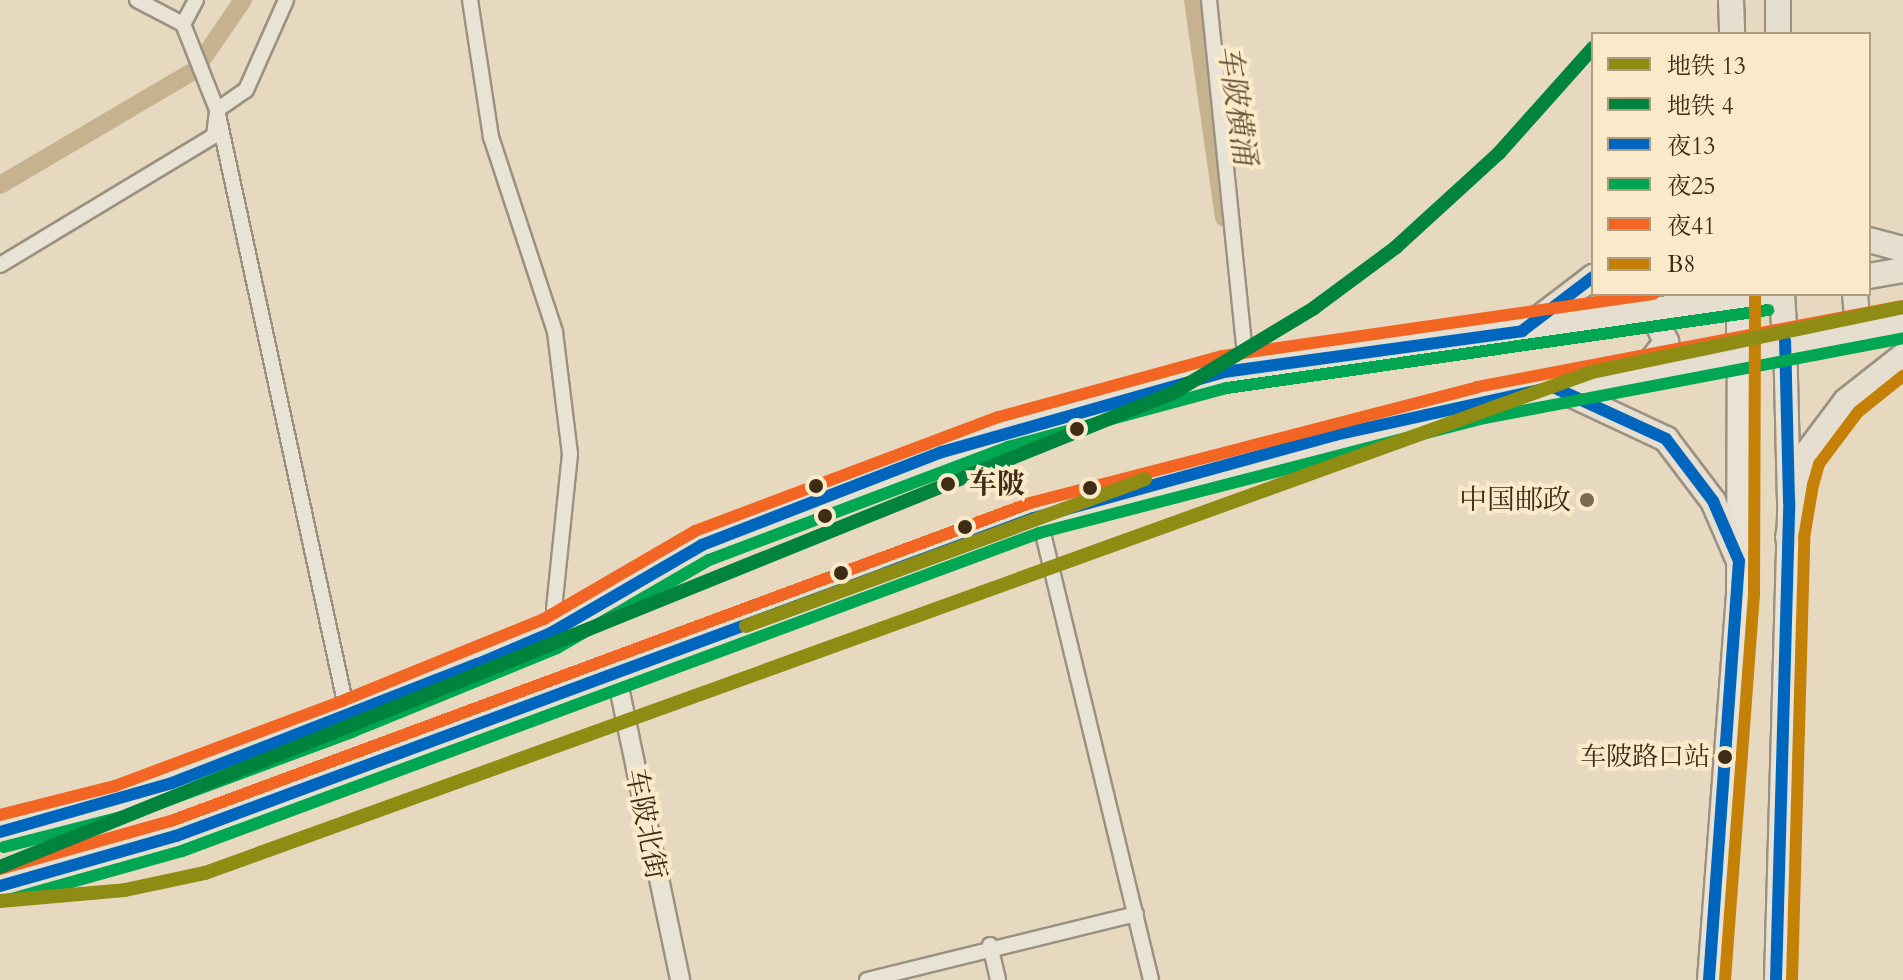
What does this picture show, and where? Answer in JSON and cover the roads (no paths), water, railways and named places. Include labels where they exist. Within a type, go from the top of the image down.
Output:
[{"type":"main road","points":[[1731,0],[1732,32]]},
{"type":"main road","points":[[1778,0],[1778,32]]},
{"type":"main road","points":[[1871,241],[1903,249]]},
{"type":"main road","points":[[1871,276],[1903,270]]},
{"type":"main road","points":[[1522,331],[1591,279]]},
{"type":"main road","points":[[0,832],[120,801],[348,716],[562,627],[702,545],[1003,432],[1224,372],[1522,331],[1739,296],[1739,561],[1709,980]]},
{"type":"main road","points":[[1776,980],[1788,537],[1782,296]]},
{"type":"main road","points":[[1855,296],[1857,318],[1868,328]]},
{"type":"main road","points":[[1646,368],[1666,342],[1652,311]]},
{"type":"main road","points":[[0,886],[176,836],[615,668],[1039,517],[1335,435],[1739,349],[1903,322]]},
{"type":"main road","points":[[1788,537],[1797,481],[1812,445],[1846,401],[1903,356]]},
{"type":"main road","points":[[1553,387],[1666,439],[1706,489],[1739,561]]},
{"type":"street","points":[[137,0],[183,24],[217,110],[348,716]]},
{"type":"street","points":[[183,24],[196,0]]},
{"type":"street","points":[[0,265],[214,136],[217,110],[246,90],[286,0]]},
{"type":"street","points":[[470,0],[491,137],[555,332],[570,454],[554,609],[562,627]]},
{"type":"street","points":[[1209,0],[1244,345]]},
{"type":"street","points":[[1039,517],[1151,980]]},
{"type":"street","name":"车陂北街","points":[[615,668],[680,980]]},
{"type":"street","points":[[867,980],[990,945],[1136,914]]},
{"type":"street","points":[[990,945],[998,980]]},
{"type":"waterway","points":[[0,185],[195,70],[243,0]]},
{"type":"waterway","name":"车陂横涌","points":[[1193,0],[1224,218]]},
{"type":"metro line","name":"4","points":[[0,867],[1175,392],[1314,308],[1396,247],[1499,153],[1591,50]]},
{"type":"metro line","name":"13","points":[[0,901],[125,890],[205,873],[1592,372],[1903,307]]},
{"type":"metro line","name":"13","points":[[746,626],[1145,479]]},
{"type":"place","name":"车陂","points":[[948,484]]},
{"type":"place","name":"中国邮政","points":[[1587,500]]},
{"type":"place","name":"车陂路口站","points":[[1725,757]]}]
